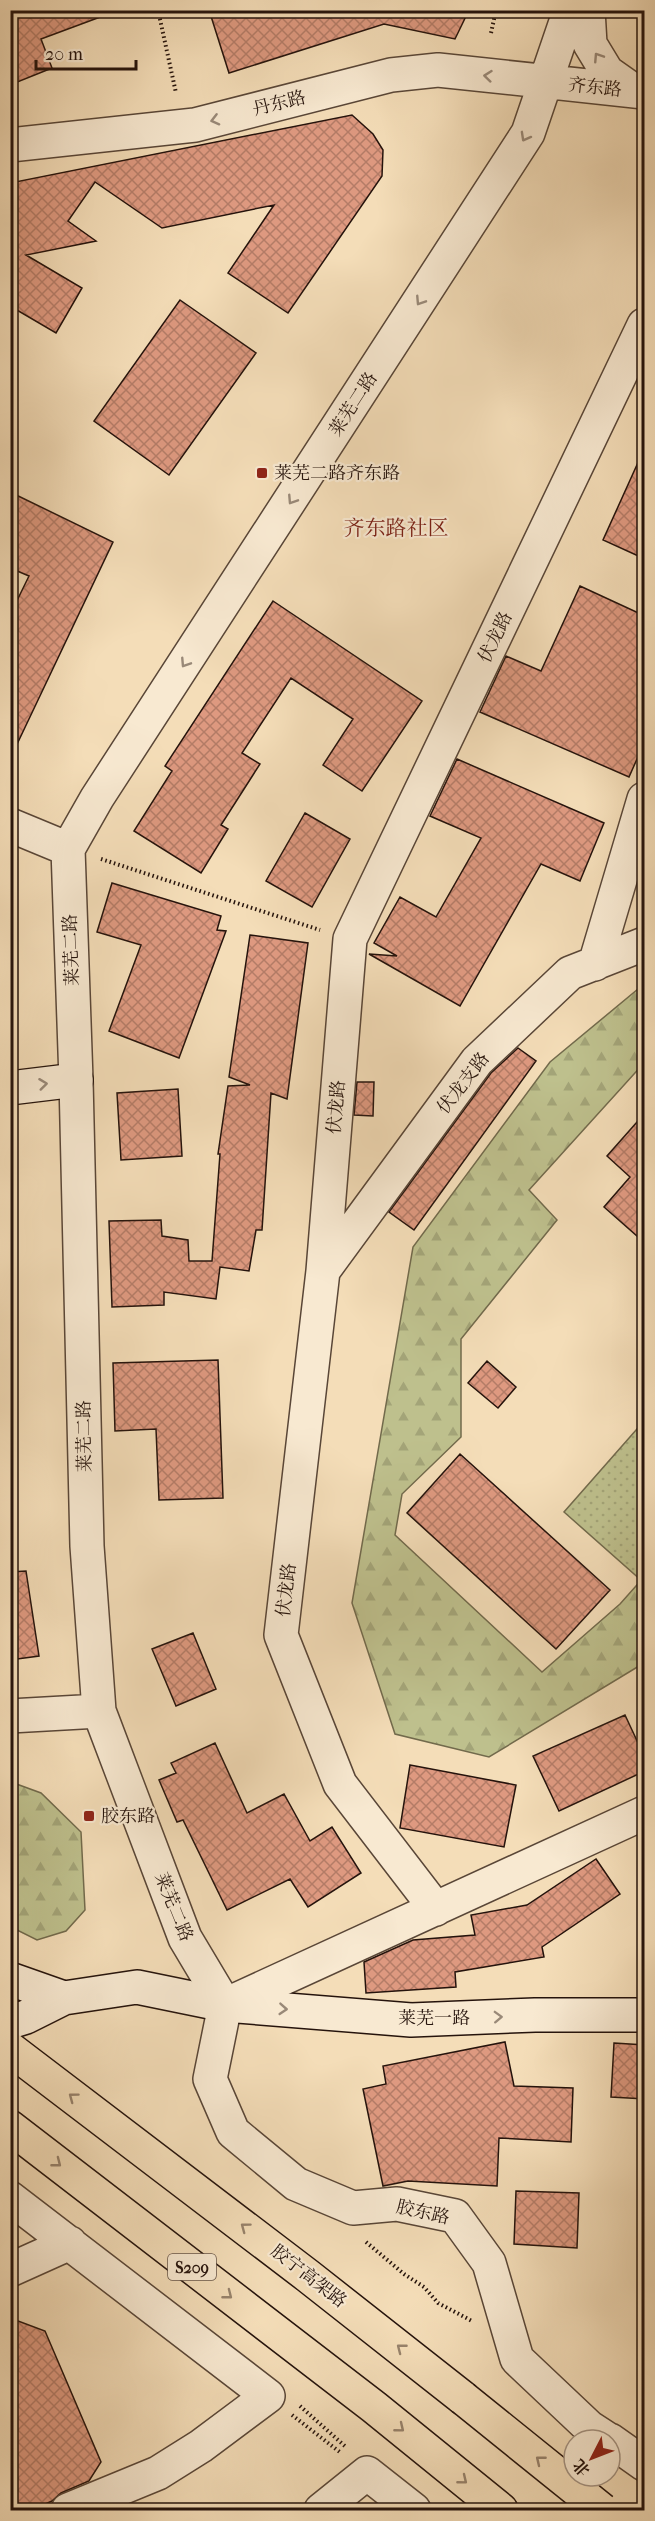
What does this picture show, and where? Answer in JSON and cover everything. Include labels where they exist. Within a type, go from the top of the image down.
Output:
[{"type":"highway","name":"胶宁高架路","points":[[10,2049],[308,2276],[464,2398],[602,2511]]},
{"type":"highway","name":"S209","points":[[10,2127],[374,2407],[501,2511]]},
{"type":"street","name":"齐东路","points":[[548,10],[550,20],[546,82],[639,92]]},
{"type":"street","name":"莱芜二路","points":[[225,2005],[185,1938],[99,1711],[87,1546],[76,1080],[81,853],[97,798],[528,133],[570,10]]},
{"type":"street","points":[[588,10],[590,44],[607,72],[639,92]]},
{"type":"street","name":"丹东路","points":[[10,145],[195,125],[390,75],[438,70],[546,82]]},
{"type":"street","name":"伏龙路","points":[[436,1909],[340,1784],[280,1635],[323,1271],[350,939],[645,325]]},
{"type":"street","points":[[595,964],[645,799]]},
{"type":"street","points":[[10,825],[81,853]]},
{"type":"street","name":"伏龙支路","points":[[323,1271],[477,1061],[570,973],[645,944]]},
{"type":"street","points":[[10,1088],[76,1080]]},
{"type":"street","points":[[10,1716],[99,1711]]},
{"type":"street","points":[[225,2005],[645,1813]]},
{"type":"street","points":[[10,1978],[64,1998]]},
{"type":"street","name":"莱芜一路","points":[[64,1998],[137,1987],[225,2005],[411,2020],[535,2015],[645,2015]]},
{"type":"street","points":[[18,2020],[64,1998]]},
{"type":"street","name":"胶东路","points":[[225,2005],[210,2079],[233,2132],[296,2184],[353,2208],[397,2204],[455,2216],[489,2263],[517,2359],[591,2428]]},
{"type":"street","points":[[10,2198],[268,2396],[201,2446],[158,2473],[68,2511]]},
{"type":"street","points":[[10,2270],[70,2243]]},
{"type":"street","name":"胶东路","points":[[622,2448],[645,2464]]},
{"type":"street","points":[[321,2511],[367,2473],[414,2511]]},
{"type":"path","points":[[158,10],[177,100]]},
{"type":"path","points":[[491,33],[496,10]]},
{"type":"path","points":[[81,853],[350,939]]},
{"type":"path","points":[[353,2208],[363,2240],[396,2268],[424,2287],[438,2303],[478,2325]]},
{"type":"path","points":[[268,2396],[367,2473]]},
{"type":"green space","points":[[644,984],[644,1063],[529,1190],[557,1220],[461,1339],[461,1437],[402,1494],[395,1535],[542,1672],[620,1604],[644,1577],[644,1663],[489,1757],[395,1734],[352,1603],[413,1247],[550,1062]]},
{"type":"green space","points":[[644,1421],[644,1577],[642,1581],[564,1512]]},
{"type":"green space","points":[[11,1782],[41,1793],[81,1832],[85,1910],[66,1931],[37,1940],[11,1927]]},
{"type":"building","points":[[10,10],[110,10],[111,13],[41,39],[52,68],[10,85]]},
{"type":"building","points":[[209,10],[469,10],[455,39],[384,24],[229,73]]},
{"type":"building","points":[[352,115],[373,134],[383,150],[382,176],[288,313],[228,273],[274,205],[162,228],[95,182],[68,221],[96,241],[26,255],[82,288],[56,333],[10,306],[10,183]]},
{"type":"building","points":[[180,300],[256,353],[169,475],[94,421]]},
{"type":"building","points":[[645,447],[645,559],[603,540]]},
{"type":"building","points":[[10,492],[113,542],[10,759],[10,615],[29,576],[10,568]]},
{"type":"building","points":[[580,586],[645,616],[645,741],[629,777],[480,712],[506,656],[541,671]]},
{"type":"building","points":[[273,601],[422,701],[362,791],[323,765],[353,719],[291,678],[242,753],[260,764],[221,825],[228,829],[201,873],[134,831],[172,771],[165,766]]},
{"type":"building","points":[[457,759],[604,823],[580,881],[541,864],[460,1006],[369,954],[397,956],[374,943],[400,897],[436,917],[481,838],[430,816]]},
{"type":"building","points":[[305,813],[350,839],[312,907],[266,881]]},
{"type":"building","points":[[112,883],[221,916],[217,930],[226,931],[179,1058],[109,1031],[141,945],[97,932]]},
{"type":"building","points":[[250,935],[308,943],[287,1099],[271,1093],[262,1230],[256,1230],[249,1271],[220,1267],[216,1299],[164,1292],[164,1305],[112,1307],[109,1221],[161,1220],[162,1236],[188,1240],[189,1261],[212,1261],[220,1154],[218,1154],[228,1086],[250,1085],[229,1077]]},
{"type":"building","points":[[518,1048],[536,1061],[414,1230],[389,1212],[491,1073]]},
{"type":"building","points":[[357,1082],[374,1082],[373,1116],[354,1115]]},
{"type":"building","points":[[178,1089],[182,1156],[121,1160],[117,1093]]},
{"type":"building","points":[[645,1113],[645,1243],[604,1207],[630,1177],[607,1156]]},
{"type":"building","points":[[218,1360],[223,1498],[159,1500],[156,1429],[115,1431],[113,1363]]},
{"type":"building","points":[[487,1361],[516,1387],[498,1408],[468,1383]]},
{"type":"building","points":[[460,1454],[610,1590],[556,1649],[407,1513]]},
{"type":"building","points":[[26,1571],[39,1656],[10,1660],[10,1572]]},
{"type":"building","points":[[193,1633],[216,1689],[176,1706],[152,1649]]},
{"type":"building","points":[[625,1715],[645,1758],[645,1771],[559,1811],[533,1756]]},
{"type":"building","points":[[215,1743],[247,1813],[284,1794],[310,1841],[332,1827],[361,1873],[308,1907],[290,1879],[227,1910],[183,1820],[177,1822],[159,1780],[176,1773],[171,1763]]},
{"type":"building","points":[[410,1765],[516,1785],[504,1847],[400,1828]]},
{"type":"building","points":[[596,1859],[620,1894],[542,1947],[544,1957],[455,1972],[456,1987],[366,1993],[364,1962],[413,1940],[475,1935],[471,1915],[527,1905]]},
{"type":"building","points":[[505,2042],[514,2086],[573,2088],[571,2142],[499,2138],[497,2186],[408,2181],[383,2186],[363,2089],[386,2084],[383,2066]]},
{"type":"building","points":[[614,2043],[645,2045],[645,2099],[611,2097]]},
{"type":"building","points":[[516,2191],[579,2193],[577,2248],[514,2244]]},
{"type":"building","points":[[10,2318],[45,2331],[101,2462],[89,2481],[61,2493],[52,2501],[30,2511],[10,2511]]},
{"type":"place","name":"莱芜二路齐东路","points":[[262,473]]},
{"type":"place","name":"胶东路","points":[[89,1816]]},
{"type":"district","name":"齐东路社区","points":[[396,528]]}]
